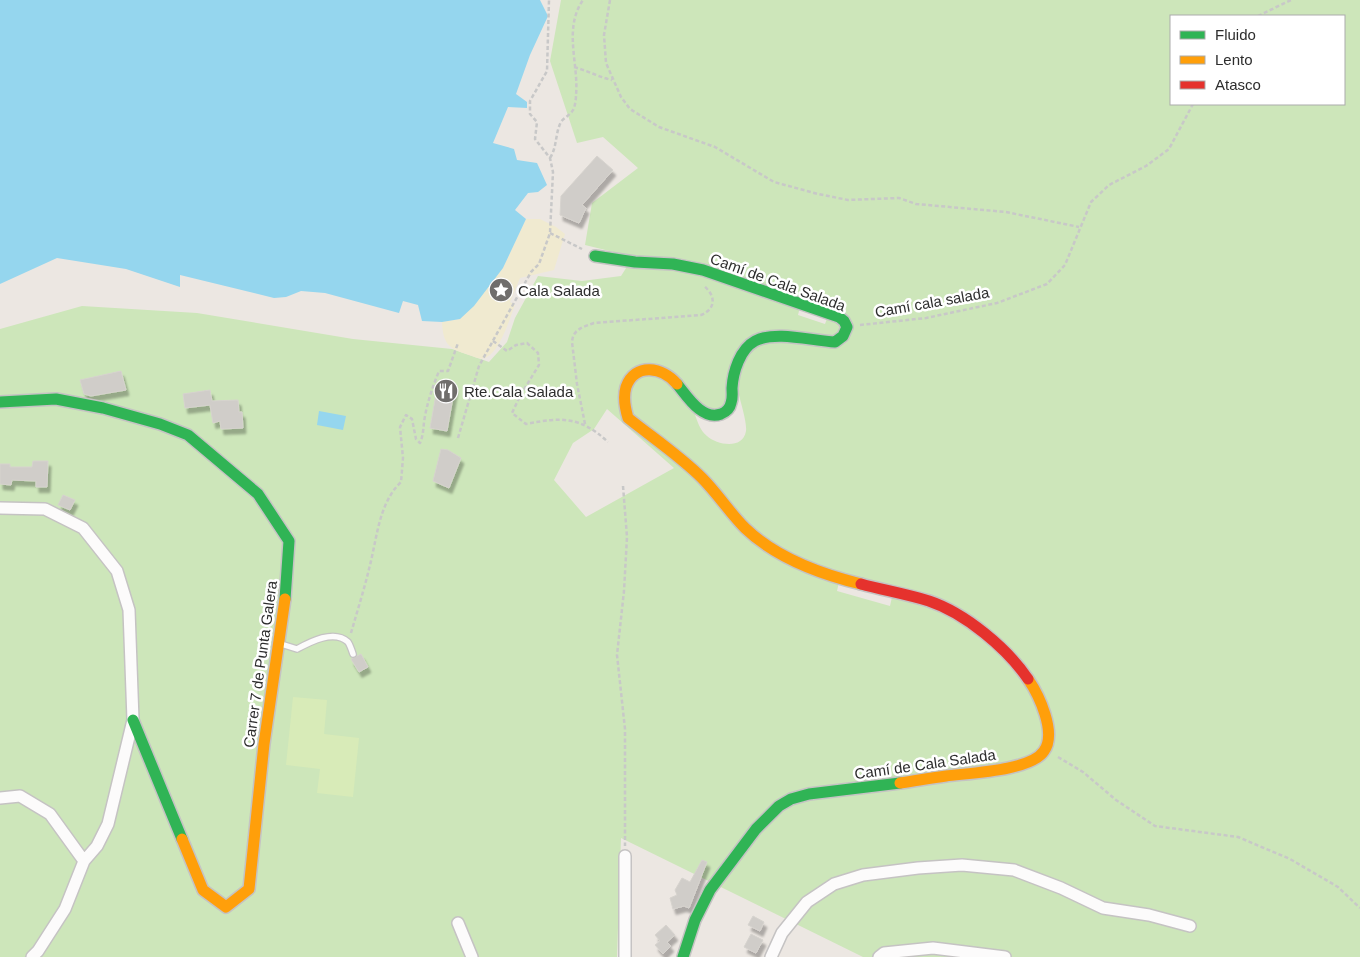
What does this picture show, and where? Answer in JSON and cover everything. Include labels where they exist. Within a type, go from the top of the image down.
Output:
[{"type":"street","name":"Camí de Cala Salada","points":[[595,256],[635,262],[673,264],[703,270],[839,317],[844,321],[847,327],[843,336],[835,342],[780,338],[762,338],[754,341],[744,351],[740,360],[732,388],[731,406],[720,417],[709,414],[699,408],[689,400],[675,380],[659,371],[642,371],[635,374],[629,380],[626,388],[624,405],[628,418],[698,473],[740,524],[768,545],[828,575],[939,605],[978,628],[994,640],[1024,671],[1035,691],[1046,722],[1048,736],[1045,750],[1042,754],[1027,762],[992,772],[945,776],[892,786],[800,796],[782,803],[767,816],[722,872],[700,908],[683,957]]},
{"type":"street","name":"Carrer 7 de Punta Galera","points":[[0,402],[56,399],[103,408],[188,434],[258,494],[290,541],[279,644],[264,744],[249,889],[226,907],[203,890],[132,720]]},
{"type":"street","points":[[0,508],[45,509],[83,528],[117,571],[129,610],[132,720],[108,824],[97,846],[84,862],[65,909],[38,951],[32,957]]},
{"type":"street","points":[[0,798],[20,796],[50,814],[84,862]]},
{"type":"street","points":[[625,856],[625,957]]},
{"type":"street","points":[[771,957],[782,933],[807,902],[834,884],[863,875],[918,868],[962,866],[1014,870],[1061,888],[1103,908],[1190,926]]},
{"type":"street","points":[[458,923],[472,957]]},
{"type":"street","points":[[879,957],[884,954],[933,948],[1006,957]]},
{"type":"lane","points":[[279,644],[297,649],[322,638],[335,636],[348,642],[353,654]]},
{"type":"path","points":[[458,438],[479,366],[531,272],[540,264],[550,233],[553,172],[550,158],[535,139],[537,122],[530,114],[530,101],[547,71],[549,0]]},
{"type":"path","points":[[550,158],[555,151],[560,122],[573,110],[576,96],[572,54],[573,33],[578,8],[584,0]]},
{"type":"path","points":[[610,0],[604,35],[606,62],[621,97],[630,109],[659,127],[715,147],[747,168],[774,182],[818,194],[848,200],[899,198],[916,204],[1006,212],[1079,226]]},
{"type":"path","points":[[1260,15],[1292,0]]},
{"type":"path","points":[[574,67],[589,71],[596,76],[613,80]]},
{"type":"path","name":"Camí cala salada","points":[[847,327],[926,318],[997,303],[1047,284],[1065,265],[1079,226],[1091,202],[1109,185],[1146,166],[1168,149],[1193,105]]},
{"type":"path","points":[[550,233],[595,256]]},
{"type":"path","points":[[585,424],[577,384],[573,335],[578,328],[594,323],[708,313],[712,306],[713,298],[702,284]]},
{"type":"path","points":[[493,341],[507,351],[516,345],[526,343],[538,353],[539,365],[512,413],[526,424],[564,420],[585,424],[594,429],[608,442]]},
{"type":"path","points":[[348,642],[370,567],[376,532],[394,488],[401,482],[403,458],[400,427],[406,415],[412,419],[416,439],[420,443],[424,434],[424,419],[430,394],[439,371],[448,371],[458,343]]},
{"type":"path","points":[[623,486],[627,537],[624,591],[617,655],[624,730],[625,856]]},
{"type":"path","points":[[1045,750],[1083,772],[1116,800],[1155,826],[1238,837],[1290,859],[1338,887],[1360,908]]},
{"type":"green space","points":[[561,0],[1360,0],[1360,957],[863,957],[621,838],[617,957],[0,957],[0,329],[82,306],[197,313],[353,339],[452,349],[489,362],[507,342],[515,318],[538,276],[582,281],[621,276],[628,265],[622,254],[585,245],[592,203],[638,168],[603,137],[577,143],[550,61]],"holes":[[[800,307],[828,316],[825,324],[798,315]],[[739,395],[745,418],[746,431],[744,437],[740,441],[729,444],[711,439],[702,431],[694,412],[733,410]],[[607,409],[674,468],[586,517],[554,480],[573,443],[594,429]],[[839,582],[892,597],[890,606],[837,591]]]},
{"type":"green space","points":[[293,697],[327,700],[324,734],[359,738],[353,797],[317,793],[320,769],[286,765]]},
{"type":"sand","name":"Cala Salada","points":[[526,219],[540,219],[565,234],[554,270],[520,278],[510,302],[515,305],[504,334],[496,348],[487,357],[478,358],[454,349],[446,342],[442,322],[460,319],[503,268]]},
{"type":"water","points":[[0,0],[540,0],[548,16],[530,55],[516,94],[527,102],[527,108],[508,107],[493,143],[514,149],[517,160],[537,163],[547,185],[538,192],[528,193],[515,210],[526,219],[503,268],[474,306],[460,319],[442,322],[422,321],[418,305],[403,301],[399,313],[325,293],[301,291],[286,297],[274,298],[180,275],[180,287],[126,269],[57,258],[0,284]]},
{"type":"water","points":[[319,411],[346,416],[343,430],[317,425]]},
{"type":"building","points":[[597,156],[613,170],[582,205],[586,208],[579,223],[560,215],[561,196]]},
{"type":"building","points":[[121,371],[126,390],[91,396],[84,394],[80,380]]},
{"type":"building","points":[[438,383],[455,386],[447,431],[430,428]]},
{"type":"building","points":[[210,390],[212,401],[238,400],[239,412],[242,412],[243,428],[221,429],[220,421],[213,423],[210,405],[185,408],[183,394]]},
{"type":"building","points":[[441,449],[448,450],[461,458],[449,488],[433,481]]},
{"type":"building","points":[[33,461],[48,461],[47,487],[36,487],[36,481],[12,480],[11,485],[0,484],[0,464],[10,464],[10,467],[32,467]]},
{"type":"building","points":[[63,495],[75,500],[70,510],[58,505]]},
{"type":"building","points":[[361,654],[368,667],[359,672],[351,659]]},
{"type":"building","points":[[702,860],[707,862],[689,908],[684,906],[673,909],[670,898],[677,895],[675,890],[682,878],[690,882]]},
{"type":"building","points":[[753,916],[764,922],[760,931],[748,925]]},
{"type":"building","points":[[666,925],[675,935],[667,942],[671,946],[663,954],[655,945],[660,941],[655,935]]},
{"type":"building","points":[[751,934],[763,940],[756,953],[744,947]]},
{"type":"traffic: fast","points":[[595,256],[635,262],[673,264],[703,270],[839,317],[847,327],[843,336],[835,342],[783,336],[773,336],[755,341],[741,355],[736,368],[730,405],[728,410],[721,414],[714,415],[701,411],[690,401],[677,384]]},
{"type":"traffic: fast","points":[[0,402],[56,399],[103,408],[160,424],[188,435],[258,494],[289,541],[285,599]]},
{"type":"traffic: fast","points":[[133,720],[182,839]]},
{"type":"traffic: fast","points":[[683,957],[695,920],[710,890],[756,829],[779,806],[791,799],[809,794],[900,783]]},
{"type":"traffic: slow","points":[[677,384],[671,378],[657,371],[642,371],[636,374],[630,379],[625,391],[628,418],[694,470],[739,522],[770,548],[814,570],[861,584]]},
{"type":"traffic: slow","points":[[182,839],[203,890],[226,907],[249,889],[264,744],[285,599]]},
{"type":"traffic: slow","points":[[900,783],[998,770],[1013,767],[1037,758],[1044,751],[1047,743],[1048,725],[1037,694],[1028,679]]},
{"type":"traffic: jam","points":[[861,584],[929,601],[957,614],[997,644],[1009,655],[1028,679]]},
{"type":"place","name":"Cala Salada","points":[[501,290]]},
{"type":"place","name":"Rte.Cala Salada","points":[[446,391]]}]
